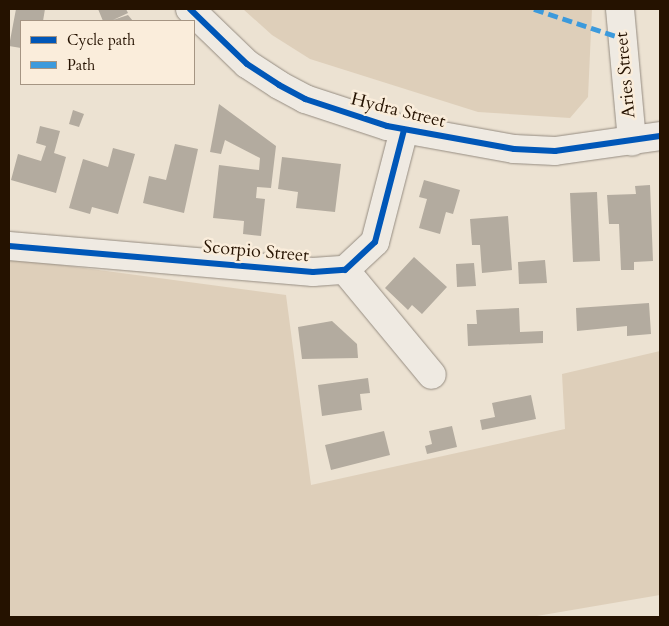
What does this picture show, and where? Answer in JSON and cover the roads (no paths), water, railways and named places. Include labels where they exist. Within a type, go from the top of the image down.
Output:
[{"type":"street","name":"Hydra Street","points":[[190,9],[247,64],[279,85],[329,108],[404,130],[546,150],[632,141],[660,136]]},
{"type":"street","name":"Aries Street","points":[[620,9],[632,141]]},
{"type":"street","points":[[404,130],[375,242],[346,270],[432,375]]},
{"type":"street","name":"Scorpio Street","points":[[9,246],[304,271],[346,270]]}]
